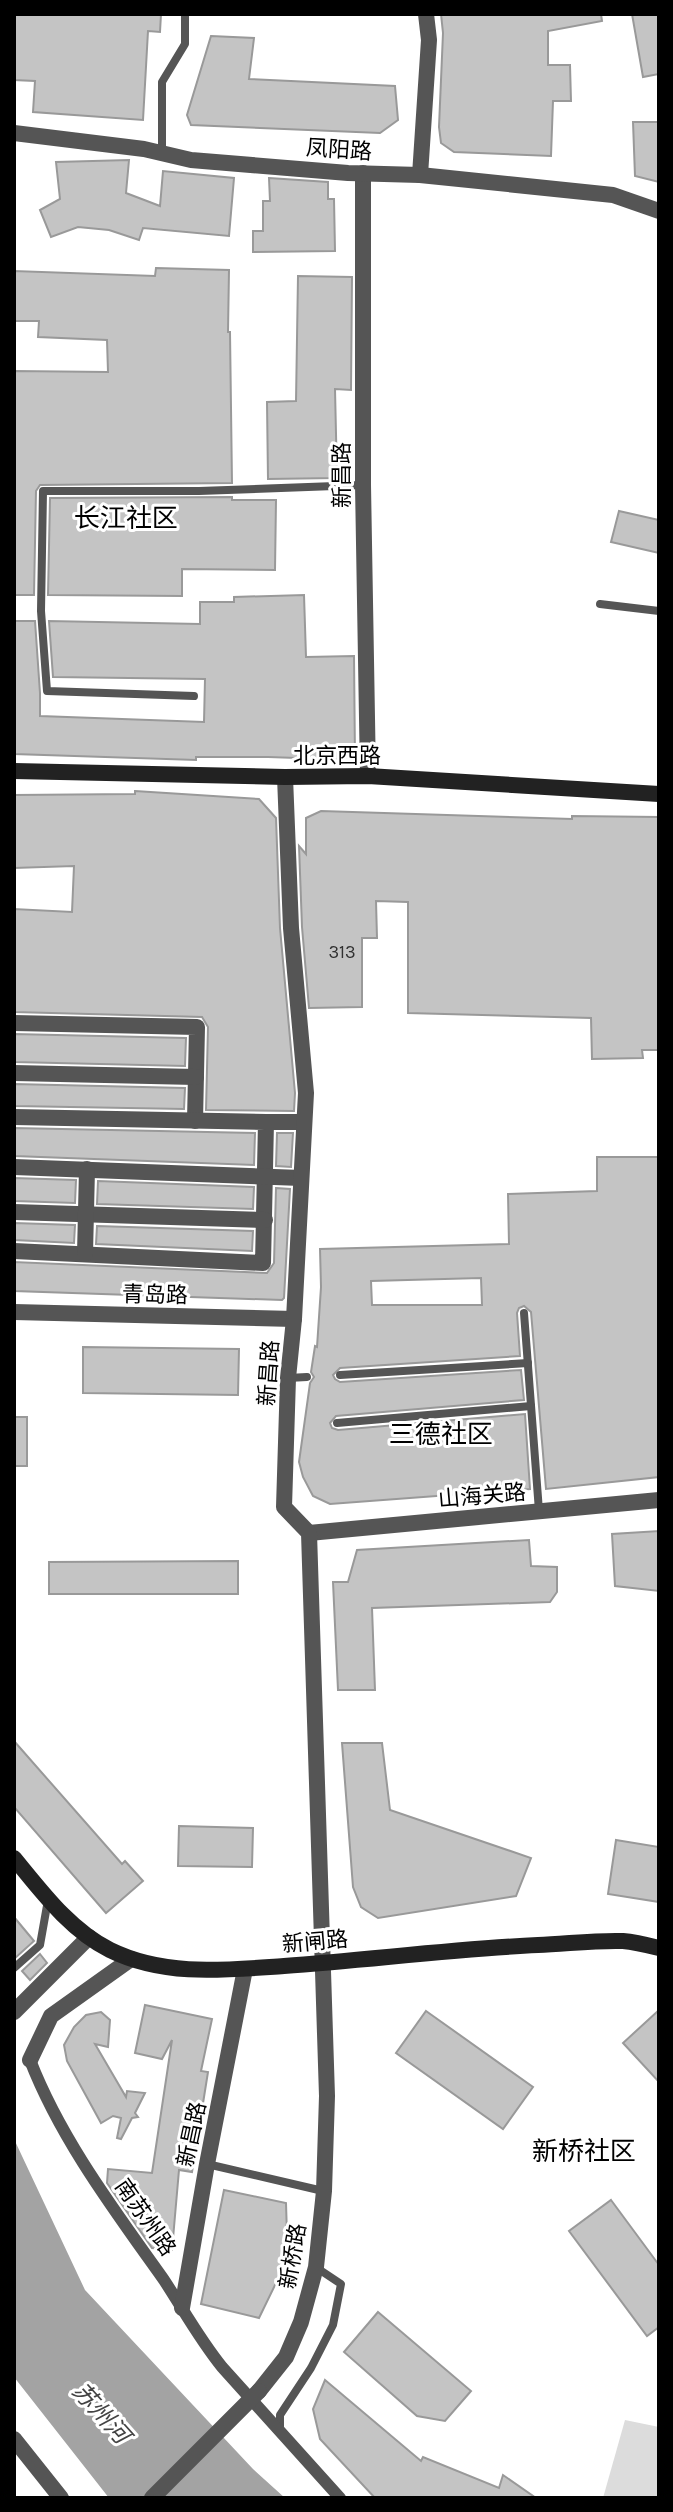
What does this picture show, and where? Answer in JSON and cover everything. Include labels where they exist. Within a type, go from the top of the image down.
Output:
[{"type":"main road","name":"北京西路","points":[[14,771],[368,776],[659,794]]},
{"type":"main road","name":"新闸路","points":[[14,1858],[49,1899],[89,1937],[131,1959],[167,1968],[245,1969],[494,1947],[624,1941],[659,1948]]},
{"type":"street","points":[[420,175],[429,40],[426,14]]},
{"type":"street","name":"凤阳路","points":[[14,133],[162,153],[191,160],[420,175],[613,195],[659,211]]},
{"type":"street","name":"新昌路","points":[[363,173],[361,406],[368,776]]},
{"type":"street","name":"新昌路","points":[[285,777],[291,928],[306,1093],[288,1378],[284,1507],[309,1533]]},
{"type":"street","points":[[14,1023],[197,1027],[195,1121]]},
{"type":"street","points":[[14,1073],[196,1077]]},
{"type":"street","points":[[14,1117],[304,1122]]},
{"type":"street","points":[[14,1251],[263,1263],[266,1122]]},
{"type":"street","points":[[14,1167],[301,1178]]},
{"type":"street","points":[[85,1254],[87,1169]]},
{"type":"street","points":[[14,1212],[265,1220]]},
{"type":"street","name":"青岛路","points":[[14,1312],[294,1319]]},
{"type":"street","name":"山海关路","points":[[309,1533],[659,1500]]},
{"type":"street","points":[[309,1533],[322,1964]]},
{"type":"street","points":[[17,2009],[89,1937]]},
{"type":"street","name":"南苏州路","points":[[131,1959],[51,2016],[30,2060],[90,2175],[214,2358],[340,2498]]},
{"type":"street","name":"新桥路","points":[[152,2498],[259,2391],[286,2357],[301,2322],[316,2267],[324,2191],[327,2096],[322,1964]]},
{"type":"street","name":"新昌路","points":[[182,2308],[245,1969]]},
{"type":"street","points":[[14,2439],[61,2498]]},
{"type":"lane","points":[[162,153],[162,82],[185,44],[185,14]]},
{"type":"lane","points":[[194,696],[47,691],[41,611],[43,491],[199,491],[362,475]]},
{"type":"lane","points":[[600,604],[659,611]]},
{"type":"lane","points":[[524,1313],[539,1511]]},
{"type":"lane","points":[[340,1375],[528,1363]]},
{"type":"lane","points":[[288,1378],[307,1377]]},
{"type":"lane","points":[[337,1423],[531,1406]]},
{"type":"lane","points":[[14,1968],[40,1945],[49,1899]]},
{"type":"lane","points":[[207,2164],[324,2191]]},
{"type":"lane","points":[[280,2431],[280,2415],[311,2368],[333,2325],[341,2284],[316,2267]]},
{"type":"shaded area","points":[[625,2420],[659,2427],[659,2498],[603,2498]]},
{"type":"water","name":"苏州河","points":[[14,2139],[85,2290],[253,2469],[285,2498],[109,2498],[14,2377]]},
{"type":"building","points":[[14,14],[161,14],[160,32],[148,31],[143,120],[33,112],[35,81],[14,80]]},
{"type":"building","points":[[441,14],[601,14],[602,21],[548,31],[548,65],[570,65],[571,101],[553,101],[551,156],[454,152],[441,143]]},
{"type":"building","points":[[632,14],[659,14],[659,74],[643,77]]},
{"type":"building","points":[[211,36],[254,38],[249,79],[395,86],[398,120],[380,133],[191,125],[187,115]]},
{"type":"building","points":[[633,122],[659,122],[659,182],[635,176]]},
{"type":"building","points":[[129,160],[126,193],[160,206],[163,171],[234,178],[229,236],[143,228],[139,240],[109,230],[78,227],[51,237],[40,210],[60,199],[56,162]]},
{"type":"building","points":[[269,178],[328,182],[328,199],[334,199],[335,251],[253,252],[253,231],[263,231],[263,201],[270,201]]},
{"type":"building","points":[[156,268],[229,270],[232,483],[40,485],[36,491],[34,595],[14,595],[14,371],[108,372],[107,340],[38,337],[39,321],[14,321],[14,271],[155,276]]},
{"type":"building","points":[[298,276],[352,277],[351,390],[335,389],[337,478],[268,479],[267,402],[296,401]]},
{"type":"building","points":[[232,497],[232,500],[276,500],[275,570],[182,569],[182,596],[48,595],[50,498]]},
{"type":"building","points":[[619,511],[659,520],[659,553],[611,542]]},
{"type":"building","points":[[304,595],[306,657],[354,656],[355,760],[196,757],[196,760],[14,754],[14,621],[35,621],[40,716],[204,722],[205,679],[53,677],[49,621],[200,624],[200,602],[234,602],[234,597]]},
{"type":"building","points":[[135,791],[259,799],[276,818],[280,928],[294,1111],[206,1110],[208,1027],[202,1017],[14,1012],[14,909],[72,912],[74,866],[14,868],[14,795],[135,794]]},
{"type":"building","points":[[321,811],[572,819],[572,816],[659,817],[659,1050],[642,1050],[643,1058],[592,1059],[591,1018],[408,1013],[408,902],[376,901],[377,938],[362,938],[362,1007],[309,1008],[299,846],[306,854],[306,818]]},
{"type":"building","points":[[14,1034],[186,1038],[185,1066],[14,1062]]},
{"type":"building","points":[[14,1084],[185,1088],[184,1109],[14,1106]]},
{"type":"building","points":[[14,1128],[255,1133],[254,1165],[14,1156]]},
{"type":"building","points":[[277,1133],[293,1133],[291,1167],[276,1166]]},
{"type":"building","points":[[597,1157],[659,1157],[659,1477],[546,1489],[531,1312],[524,1306],[517,1313],[520,1356],[340,1368],[333,1375],[340,1382],[521,1370],[524,1400],[336,1416],[330,1423],[332,1428],[338,1430],[525,1414],[530,1489],[330,1504],[313,1496],[299,1462],[317,1347],[320,1249],[509,1244],[508,1194],[597,1191]],"holes":[[[481,1278],[482,1305],[372,1305],[371,1281]]]},
{"type":"building","points":[[14,1178],[76,1180],[75,1203],[14,1201]]},
{"type":"building","points":[[98,1181],[254,1187],[253,1209],[97,1204]]},
{"type":"building","points":[[276,1188],[290,1189],[282,1300],[14,1291],[14,1262],[267,1273],[274,1263]]},
{"type":"building","points":[[14,1223],[75,1225],[74,1243],[14,1240]]},
{"type":"building","points":[[97,1226],[253,1231],[252,1251],[96,1244]]},
{"type":"building","points":[[83,1347],[239,1349],[238,1395],[83,1393]]},
{"type":"building","points":[[14,1417],[27,1417],[27,1466],[14,1466]]},
{"type":"building","points":[[659,1531],[659,1591],[615,1586],[612,1534]]},
{"type":"building","points":[[529,1540],[531,1566],[557,1567],[557,1592],[550,1602],[372,1608],[375,1690],[338,1690],[333,1582],[348,1582],[357,1550]]},
{"type":"building","points":[[238,1561],[238,1594],[49,1594],[49,1562]]},
{"type":"building","points":[[14,1741],[122,1864],[125,1861],[143,1881],[106,1913],[14,1807]]},
{"type":"building","points":[[342,1743],[382,1743],[390,1810],[531,1858],[516,1896],[378,1918],[361,1907],[353,1887]]},
{"type":"building","points":[[179,1826],[253,1828],[252,1867],[178,1866]]},
{"type":"building","points":[[616,1840],[659,1847],[659,1902],[608,1894]]},
{"type":"building","points":[[14,1917],[34,1941],[14,1959]]},
{"type":"building","points":[[40,1954],[47,1963],[30,1980],[22,1971]]},
{"type":"building","points":[[145,2005],[212,2019],[201,2071],[208,2072],[192,2172],[179,2170],[172,2250],[152,2248],[107,2183],[108,2169],[152,2173],[172,2040],[162,2059],[135,2053]]},
{"type":"building","points":[[659,2010],[659,2082],[623,2043]]},
{"type":"building","points":[[426,2011],[533,2087],[503,2129],[396,2053]]},
{"type":"building","points":[[101,2012],[110,2020],[108,2047],[95,2044],[126,2097],[127,2091],[145,2093],[135,2113],[138,2117],[132,2118],[121,2139],[117,2138],[121,2118],[113,2116],[101,2123],[67,2061],[64,2045],[74,2027],[86,2015]]},
{"type":"building","points":[[224,2190],[286,2203],[287,2235],[277,2281],[259,2318],[201,2304]]},
{"type":"building","points":[[611,2200],[659,2265],[659,2327],[647,2336],[569,2231]]},
{"type":"building","points":[[378,2312],[471,2391],[445,2421],[417,2416],[344,2352]]},
{"type":"building","points":[[325,2380],[421,2461],[423,2457],[499,2488],[503,2475],[536,2498],[375,2498],[320,2439],[313,2409]]},
{"type":"district","name":"长江社区","points":[[126,518]]},
{"type":"district","name":"三德社区","points":[[441,1434]]},
{"type":"district","name":"新桥社区","points":[[584,2151]]}]
